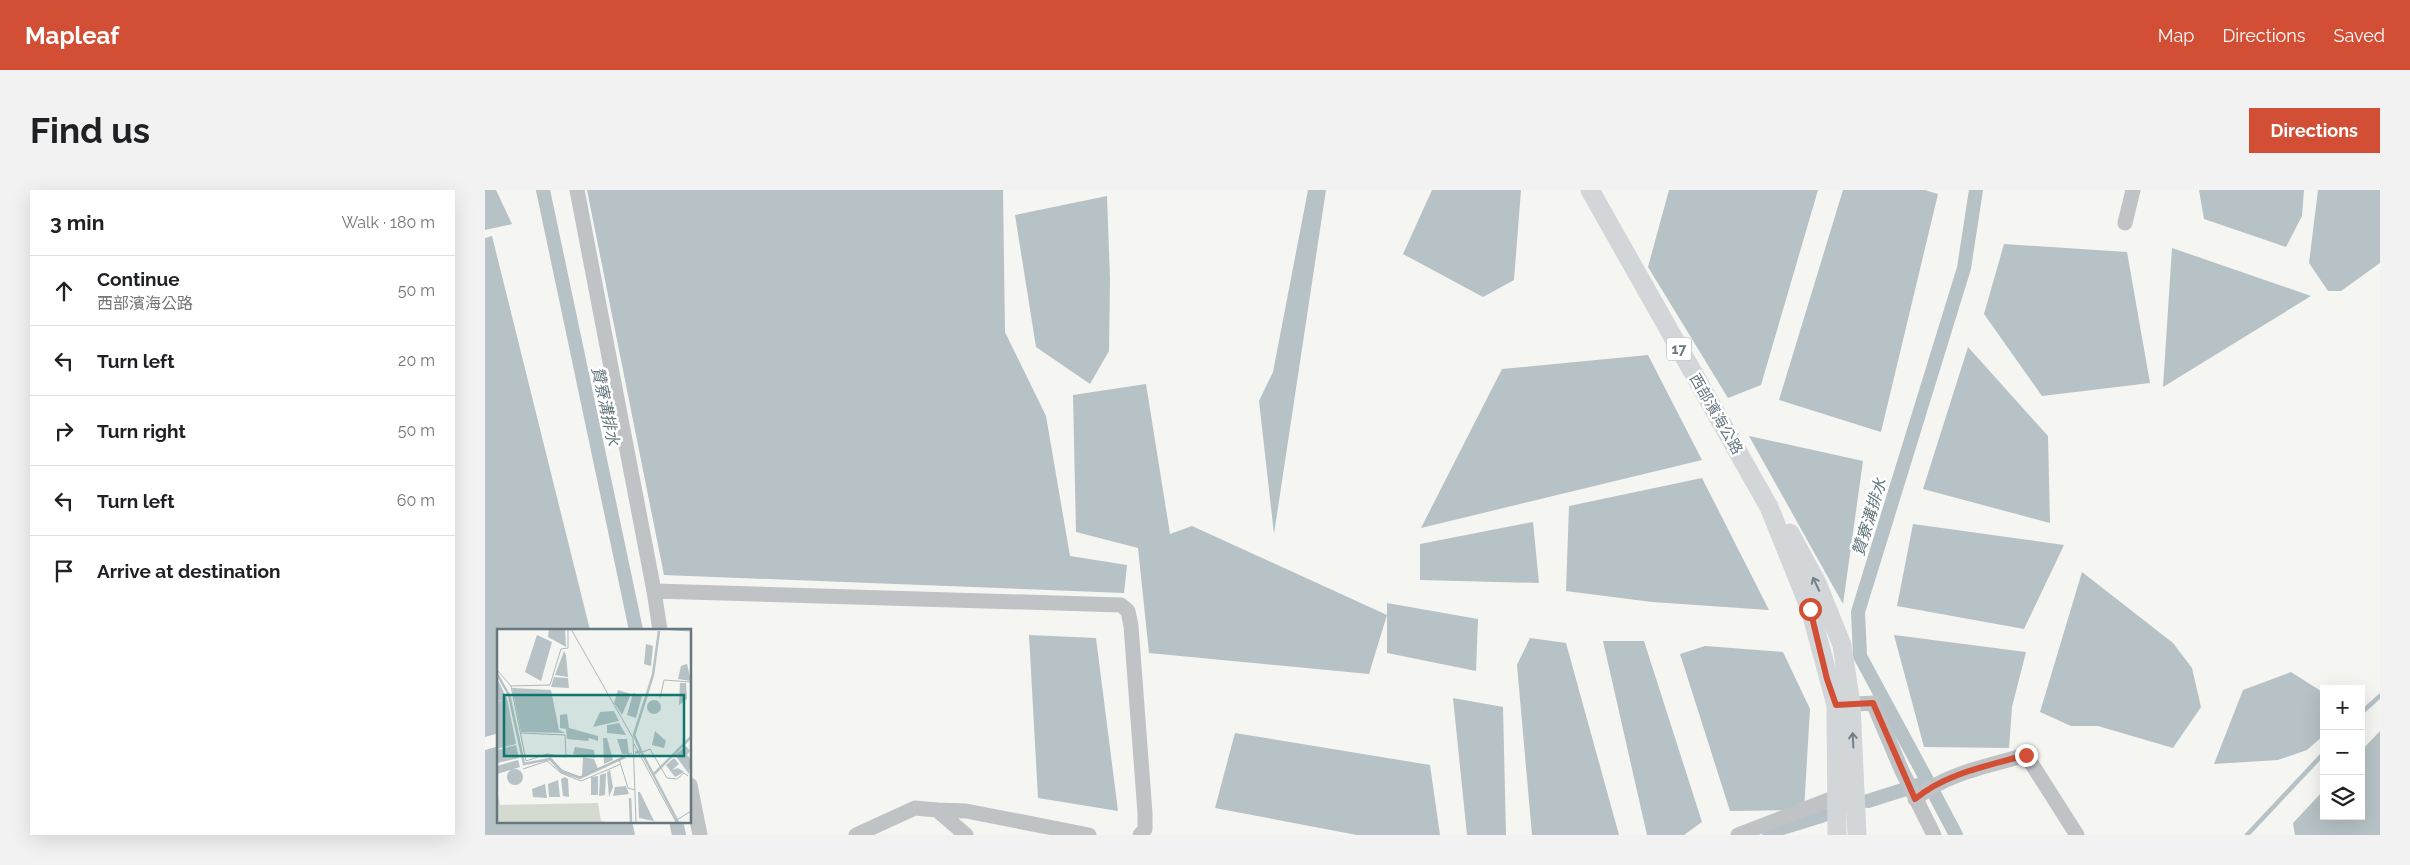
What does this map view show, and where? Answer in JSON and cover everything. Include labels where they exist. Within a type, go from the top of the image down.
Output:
[{"type":"main road","name":"西部濱海公路","points":[[1591,190],[1769,507],[1810,609],[1827,679],[1843,704],[1857,835]]},
{"type":"main road","name":"西部濱海公路","points":[[1837,835],[1836,797],[1843,704]]},
{"type":"street","points":[[577,190],[660,629]]},
{"type":"street","points":[[2125,223],[2133,190]]},
{"type":"street","points":[[654,591],[1121,605],[1128,611],[1131,626],[1145,812],[1145,829],[1140,835]]},
{"type":"street","points":[[1843,704],[1873,703],[1902,771],[1919,796],[1934,835]]},
{"type":"street","points":[[1919,796],[1938,783],[1960,774],[2026,755],[2077,835]]},
{"type":"street","points":[[691,791],[699,835]]},
{"type":"street","points":[[1738,835],[1836,797]]},
{"type":"street","points":[[856,835],[915,808],[966,811],[1089,835]]},
{"type":"street","points":[[937,810],[966,835]]},
{"type":"shaded area","points":[[485,190],[496,190],[512,224],[485,230]]},
{"type":"shaded area","points":[[587,190],[1003,190],[1005,332],[1046,416],[1070,556],[1127,565],[1124,593],[664,575]]},
{"type":"shaded area","points":[[1308,190],[1326,190],[1274,534],[1259,401],[1273,372]]},
{"type":"shaded area","points":[[1432,190],[1521,190],[1514,280],[1483,297],[1403,254]]},
{"type":"shaded area","points":[[1669,190],[1818,190],[1761,385],[1728,398],[1648,267]]},
{"type":"shaded area","points":[[1843,190],[1925,190],[1938,194],[1881,432],[1779,400]]},
{"type":"shaded area","points":[[2199,190],[2304,190],[2302,216],[2286,247],[2204,219]]},
{"type":"shaded area","points":[[2318,190],[2380,190],[2380,263],[2341,291],[2328,291],[2309,263]]},
{"type":"shaded area","points":[[1107,196],[1110,279],[1109,351],[1090,384],[1036,347],[1015,215]]},
{"type":"shaded area","points":[[492,236],[590,629],[497,629],[497,734],[485,737],[485,238]]},
{"type":"shaded area","points":[[2004,244],[2127,252],[2150,383],[2042,396],[1984,314]]},
{"type":"shaded area","points":[[2172,248],[2311,296],[2163,387]]},
{"type":"shaded area","points":[[1968,347],[2048,436],[2050,523],[1923,489]]},
{"type":"shaded area","points":[[1648,355],[1702,460],[1421,528],[1502,369]]},
{"type":"shaded area","points":[[1146,384],[1170,534],[1192,526],[1387,615],[1369,674],[1149,653],[1138,548],[1076,532],[1073,395]]},
{"type":"shaded area","points":[[1749,436],[1863,461],[1843,604]]},
{"type":"shaded area","points":[[1702,478],[1769,610],[1652,602],[1566,591],[1569,506]]},
{"type":"shaded area","points":[[1533,522],[1539,583],[1420,580],[1420,544]]},
{"type":"shaded area","points":[[1913,524],[2064,545],[2024,629],[1897,606]]},
{"type":"shaded area","points":[[2082,572],[2173,643],[2192,668],[2201,707],[2173,748],[2098,726],[2071,726],[2040,712]]},
{"type":"shaded area","points":[[1387,603],[1478,619],[1476,671],[1387,653]]},
{"type":"shaded area","points":[[1029,635],[1096,638],[1118,811],[1038,798]]},
{"type":"shaded area","points":[[1894,635],[2026,652],[2012,707],[2009,748],[1924,747]]},
{"type":"shaded area","points":[[1530,638],[1566,643],[1619,835],[1532,835],[1517,665]]},
{"type":"shaded area","points":[[1603,641],[1644,641],[1702,822],[1684,835],[1647,835]]},
{"type":"shaded area","points":[[1705,646],[1783,652],[1810,709],[1804,810],[1730,811],[1680,654]]},
{"type":"shaded area","points":[[2291,672],[2320,690],[2320,739],[2307,750],[2278,760],[2214,764],[2243,690]]},
{"type":"shaded area","points":[[1453,698],[1503,707],[1506,835],[1467,835]]},
{"type":"shaded area","points":[[2380,731],[2380,835],[2295,835],[2293,823],[2320,794],[2320,820],[2365,820],[2365,747]]},
{"type":"shaded area","points":[[1235,733],[1430,765],[1440,835],[1357,835],[1215,808]]},
{"type":"shaded area","points":[[497,747],[497,822],[632,822],[635,835],[485,835],[485,750]]},
{"type":"waterway","name":"贊寮溝排水","points":[[543,190],[636,629]]},
{"type":"waterway","name":"贊寮溝排水","points":[[1868,801],[1928,782],[1860,656],[1858,612],[1964,268],[1976,190]]},
{"type":"waterway","points":[[2365,709],[2380,696]]},
{"type":"waterway","points":[[2247,835],[2320,757]]},
{"type":"waterway","points":[[1928,782],[1956,835]]},
{"type":"waterway","name":"贊寮溝排水","points":[[1769,835],[1773,831],[1824,815]]},
{"type":"waterway","name":"贊寮溝排水","points":[[676,822],[679,835]]},
{"type":"route","points":[[1810,609],[1827,679],[1836,705],[1873,703],[1915,799],[1938,783],[1960,774],[2026,755]]}]
